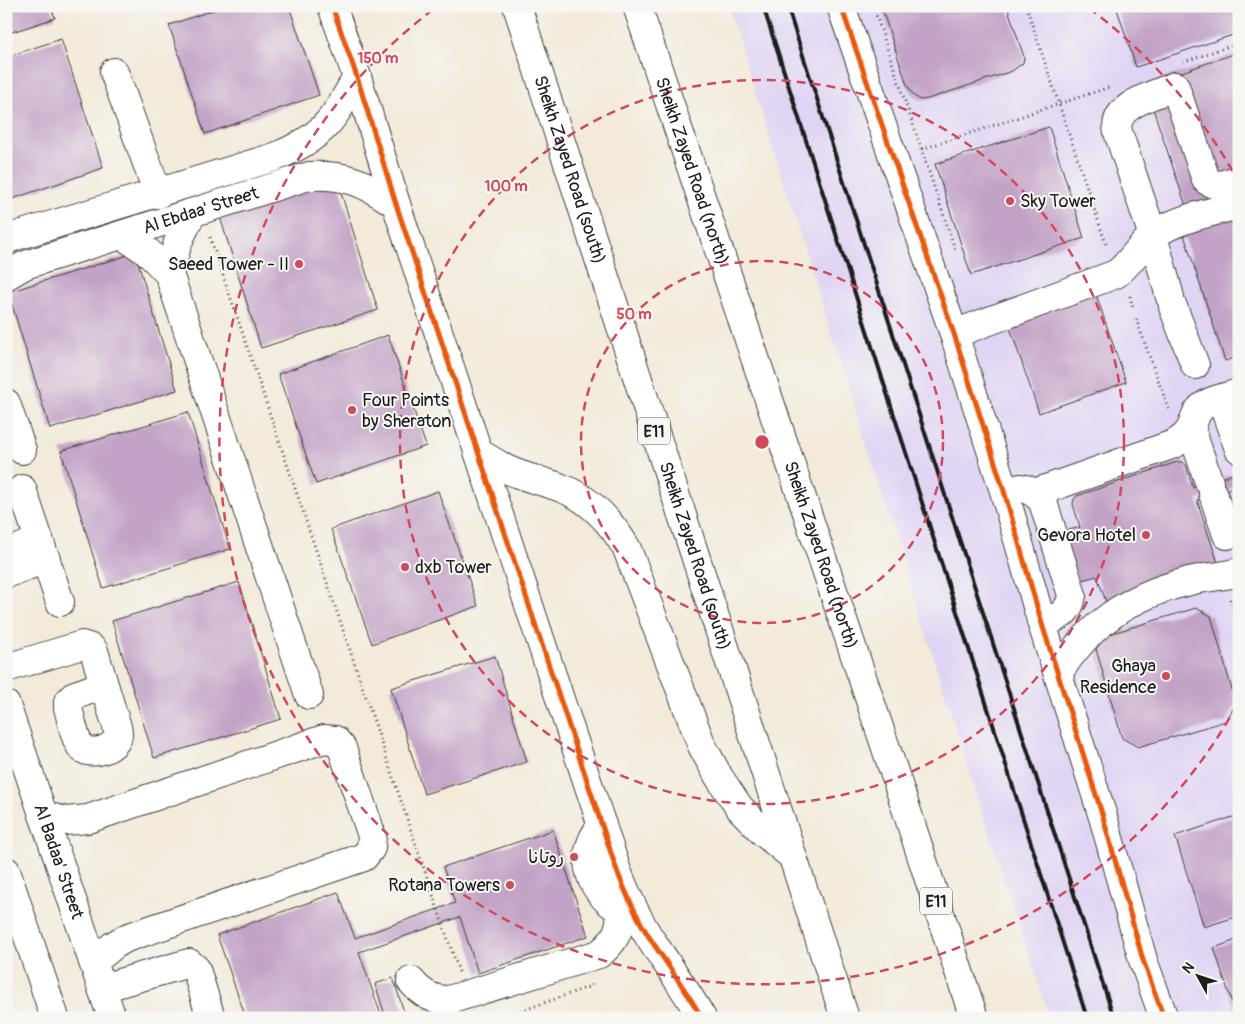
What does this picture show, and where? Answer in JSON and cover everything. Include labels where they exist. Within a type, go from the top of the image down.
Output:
[{"type":"main road","points":[[332,6],[357,77],[396,204],[630,915],[702,1018]]},
{"type":"main road","name":"Sheikh Zayed Road (south)","points":[[517,6],[845,1018]]},
{"type":"main road","name":"Sheikh Zayed Road (north)","points":[[637,6],[898,784],[974,1018]]},
{"type":"main road","points":[[844,8],[954,334],[1004,491],[1143,960],[1164,1018]]},
{"type":"main road","points":[[114,72],[158,194]]},
{"type":"main road","name":"Al Ebdaa' Street","points":[[8,238],[275,157],[313,138],[334,116],[357,77]]},
{"type":"main road","points":[[1195,365],[1171,302],[1153,236],[1116,126],[1120,114],[1130,106],[1175,86],[1206,180],[1210,184],[1221,186],[1239,179]]},
{"type":"main road","name":"Al Ebdaa' Street","points":[[6,276],[24,265],[309,176],[339,176],[362,183],[396,204]]},
{"type":"main road","points":[[954,334],[1116,274],[1132,260],[1153,236],[1171,226],[1239,205]]},
{"type":"main road","points":[[169,274],[178,242],[197,212]]},
{"type":"main road","points":[[122,235],[148,252],[169,274],[309,695]]},
{"type":"main road","points":[[1035,493],[1174,444],[1186,436],[1191,429],[1195,415],[1200,409],[1206,404],[1230,396],[1239,450]]},
{"type":"main road","points":[[6,403],[19,445]]},
{"type":"main road","points":[[1191,429],[1227,535]]},
{"type":"main road","points":[[479,453],[506,469],[565,490],[584,500],[602,514],[616,530],[627,549],[702,746],[719,777],[740,807],[764,833],[792,856]]},
{"type":"main road","points":[[1004,491],[1019,487],[1028,489],[1035,493],[1043,502],[1072,595],[1072,601],[1066,613],[1042,624]]},
{"type":"main road","points":[[22,490],[60,602]]},
{"type":"main road","points":[[6,554],[43,550]]},
{"type":"main road","points":[[6,574],[43,550]]},
{"type":"main road","points":[[1058,674],[1083,639],[1102,622],[1122,609],[1142,598],[1187,581],[1239,572]]},
{"type":"main road","points":[[6,668],[82,645],[91,648],[95,654],[104,685]]},
{"type":"main road","points":[[6,680],[95,654]]},
{"type":"main road","name":"Al Badaa' Street","points":[[6,705],[107,1002]]},
{"type":"main road","points":[[42,815],[65,821],[88,819],[324,740],[335,740],[342,748],[372,836],[371,848],[364,857],[126,938],[93,962]]},
{"type":"main road","points":[[6,871],[55,1018]]},
{"type":"main road","points":[[411,981],[424,994],[432,998],[449,1000],[466,995],[598,954],[614,940],[621,921],[630,915]]},
{"type":"main road","points":[[107,1002],[184,963],[193,965],[211,1018]]},
{"type":"path","points":[[1026,6],[1116,274]]},
{"type":"path","points":[[1182,62],[1239,43]]},
{"type":"path","points":[[894,158],[1116,85]]},
{"type":"path","points":[[197,212],[466,995]]},
{"type":"shaded area","points":[[728,6],[1239,6],[1239,1018],[1050,1018],[985,821]]},
{"type":"building","points":[[6,6],[51,6],[55,18],[6,34]]},
{"type":"building","points":[[225,6],[289,6],[319,95],[205,134],[169,25]]},
{"type":"building","points":[[881,6],[1007,6],[1024,57],[1023,63],[1012,71],[921,100],[914,96],[907,85]]},
{"type":"building","points":[[1116,6],[1239,6],[1239,33],[1136,67]]},
{"type":"building","points":[[61,39],[103,168],[6,201],[6,57]]},
{"type":"building","points":[[1239,52],[1239,192],[1187,209],[1145,85]]},
{"type":"building","name":"Sky Tower","points":[[1049,127],[1084,238],[971,275],[935,164]]},
{"type":"building","name":"Saeed Tower - II","points":[[337,180],[378,310],[261,348],[220,217]]},
{"type":"building","points":[[1239,213],[1239,356],[1225,361],[1183,232]]},
{"type":"building","points":[[135,253],[177,390],[50,429],[8,292]]},
{"type":"building","points":[[1094,289],[1126,382],[1039,413],[1007,319]]},
{"type":"building","name":"Four Points by Sheraton","points":[[388,335],[426,446],[316,484],[278,374]]},
{"type":"building","points":[[188,412],[230,549],[103,588],[61,451]]},
{"type":"building","name":"Gevora Hotel","points":[[1177,462],[1182,462],[1186,465],[1193,488],[1239,472],[1239,485],[1197,500],[1218,563],[1107,604],[1097,576],[1078,581],[1062,532],[1080,527],[1073,504],[1074,499],[1077,496]]},
{"type":"building","name":"dxb Tower","points":[[438,491],[478,606],[372,644],[331,529]]},
{"type":"building","points":[[239,582],[281,719],[154,758],[112,621]]},
{"type":"building","name":"Ghaya Residence","points":[[1196,608],[1211,616],[1236,704],[1226,721],[1138,747],[1122,738],[1096,649],[1106,635]]},
{"type":"building","points":[[495,656],[527,762],[424,794],[391,688]]},
{"type":"building","points":[[1239,815],[1239,916],[1204,927],[1175,836]]},
{"type":"building","points":[[553,830],[588,936],[478,973],[460,917],[359,952],[382,1018],[246,1018],[217,935],[338,892],[355,938],[455,903],[443,867]]},
{"type":"building","points":[[1239,939],[1239,1018],[1237,1018],[1214,948]]},
{"type":"building","points":[[393,978],[405,1015],[398,1018],[386,1018],[375,984]]},
{"type":"railway","points":[[763,6],[1087,1018]]},
{"type":"railway","points":[[787,6],[1114,1018]]},
{"type":"cycle path","points":[[332,6],[357,77],[396,204],[617,871],[642,926],[702,1018]]},
{"type":"cycle path","points":[[841,6],[954,334],[1103,817],[1143,960],[1164,1018]]},
{"type":"place","name":"Sky Tower","points":[[1010,201]]},
{"type":"place","name":"Saeed Tower - II","points":[[299,264]]},
{"type":"place","name":"Four Points by Sheraton","points":[[352,410]]},
{"type":"place","name":"Gevora Hotel","points":[[1146,535]]},
{"type":"place","name":"dxb Tower","points":[[405,567]]},
{"type":"place","name":"Ghaya Residence","points":[[1166,676]]},
{"type":"place","name":"روتانا","points":[[574,857]]},
{"type":"place","name":"Rotana Towers","points":[[510,885]]}]
